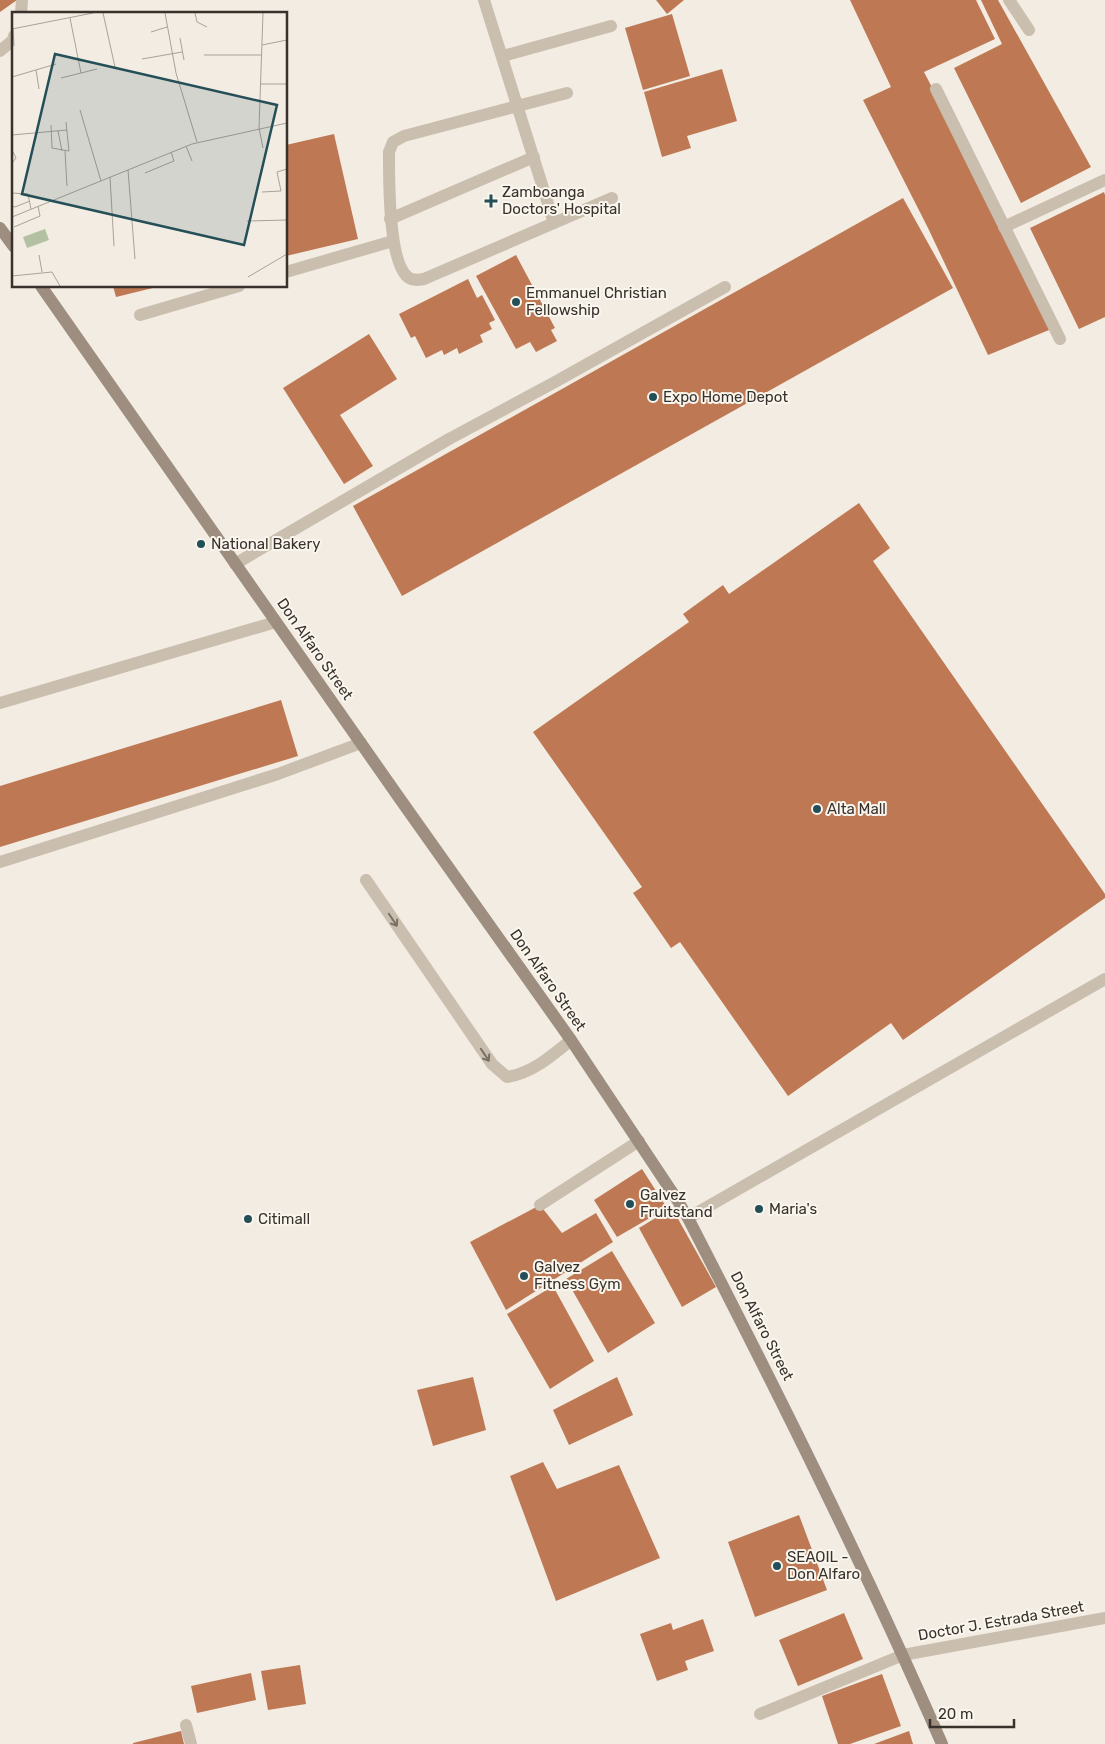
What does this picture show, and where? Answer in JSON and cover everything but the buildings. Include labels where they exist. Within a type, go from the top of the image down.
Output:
[{"type":"main road","points":[[0,228],[12,244]]},
{"type":"main road","name":"Don Alfaro Street","points":[[42,288],[360,743],[571,1040],[688,1218],[798,1434],[903,1655],[942,1744]]},
{"type":"street","points":[[484,0],[554,223]]},
{"type":"street","points":[[1009,0],[1029,30]]},
{"type":"street","points":[[503,56],[610,26]]},
{"type":"street","points":[[0,51],[12,38]]},
{"type":"street","points":[[936,89],[1060,339]]},
{"type":"street","points":[[567,93],[404,136],[392,142],[389,152],[390,218],[393,241],[403,271],[408,278],[415,280],[424,279],[612,198]]},
{"type":"street","points":[[390,218],[534,157]]},
{"type":"street","points":[[1004,227],[1105,180]]},
{"type":"street","points":[[288,271],[393,241]]},
{"type":"street","points":[[235,564],[448,439],[725,286]]},
{"type":"street","points":[[140,315],[232,288]]},
{"type":"street","points":[[0,703],[276,622]]},
{"type":"street","points":[[0,862],[278,774],[360,743]]},
{"type":"street","points":[[366,880],[492,1064],[507,1077],[522,1075],[571,1040]]},
{"type":"street","points":[[688,1218],[1105,979]]},
{"type":"street","points":[[540,1205],[639,1141]]},
{"type":"street","name":"Doctor J. Estrada Street","points":[[760,1714],[903,1655],[1105,1618]]},
{"type":"street","points":[[186,1725],[191,1744]]},
{"type":"place","name":"Zamboanga Doctors' Hospital","points":[[491,201]]},
{"type":"place","name":"Emmanuel Christian Fellowship","points":[[516,302]]},
{"type":"place","name":"Expo Home Depot","points":[[653,397]]},
{"type":"place","name":"National Bakery","points":[[201,544]]},
{"type":"place","name":"Alta Mall","points":[[817,809]]},
{"type":"place","name":"Galvez Fruitstand","points":[[630,1204]]},
{"type":"place","name":"Maria's","points":[[759,1209]]},
{"type":"place","name":"Citimall","points":[[248,1219]]},
{"type":"place","name":"Galvez Fitness Gym","points":[[524,1276]]},
{"type":"place","name":"SEAOIL - Don Alfaro","points":[[777,1566]]}]
